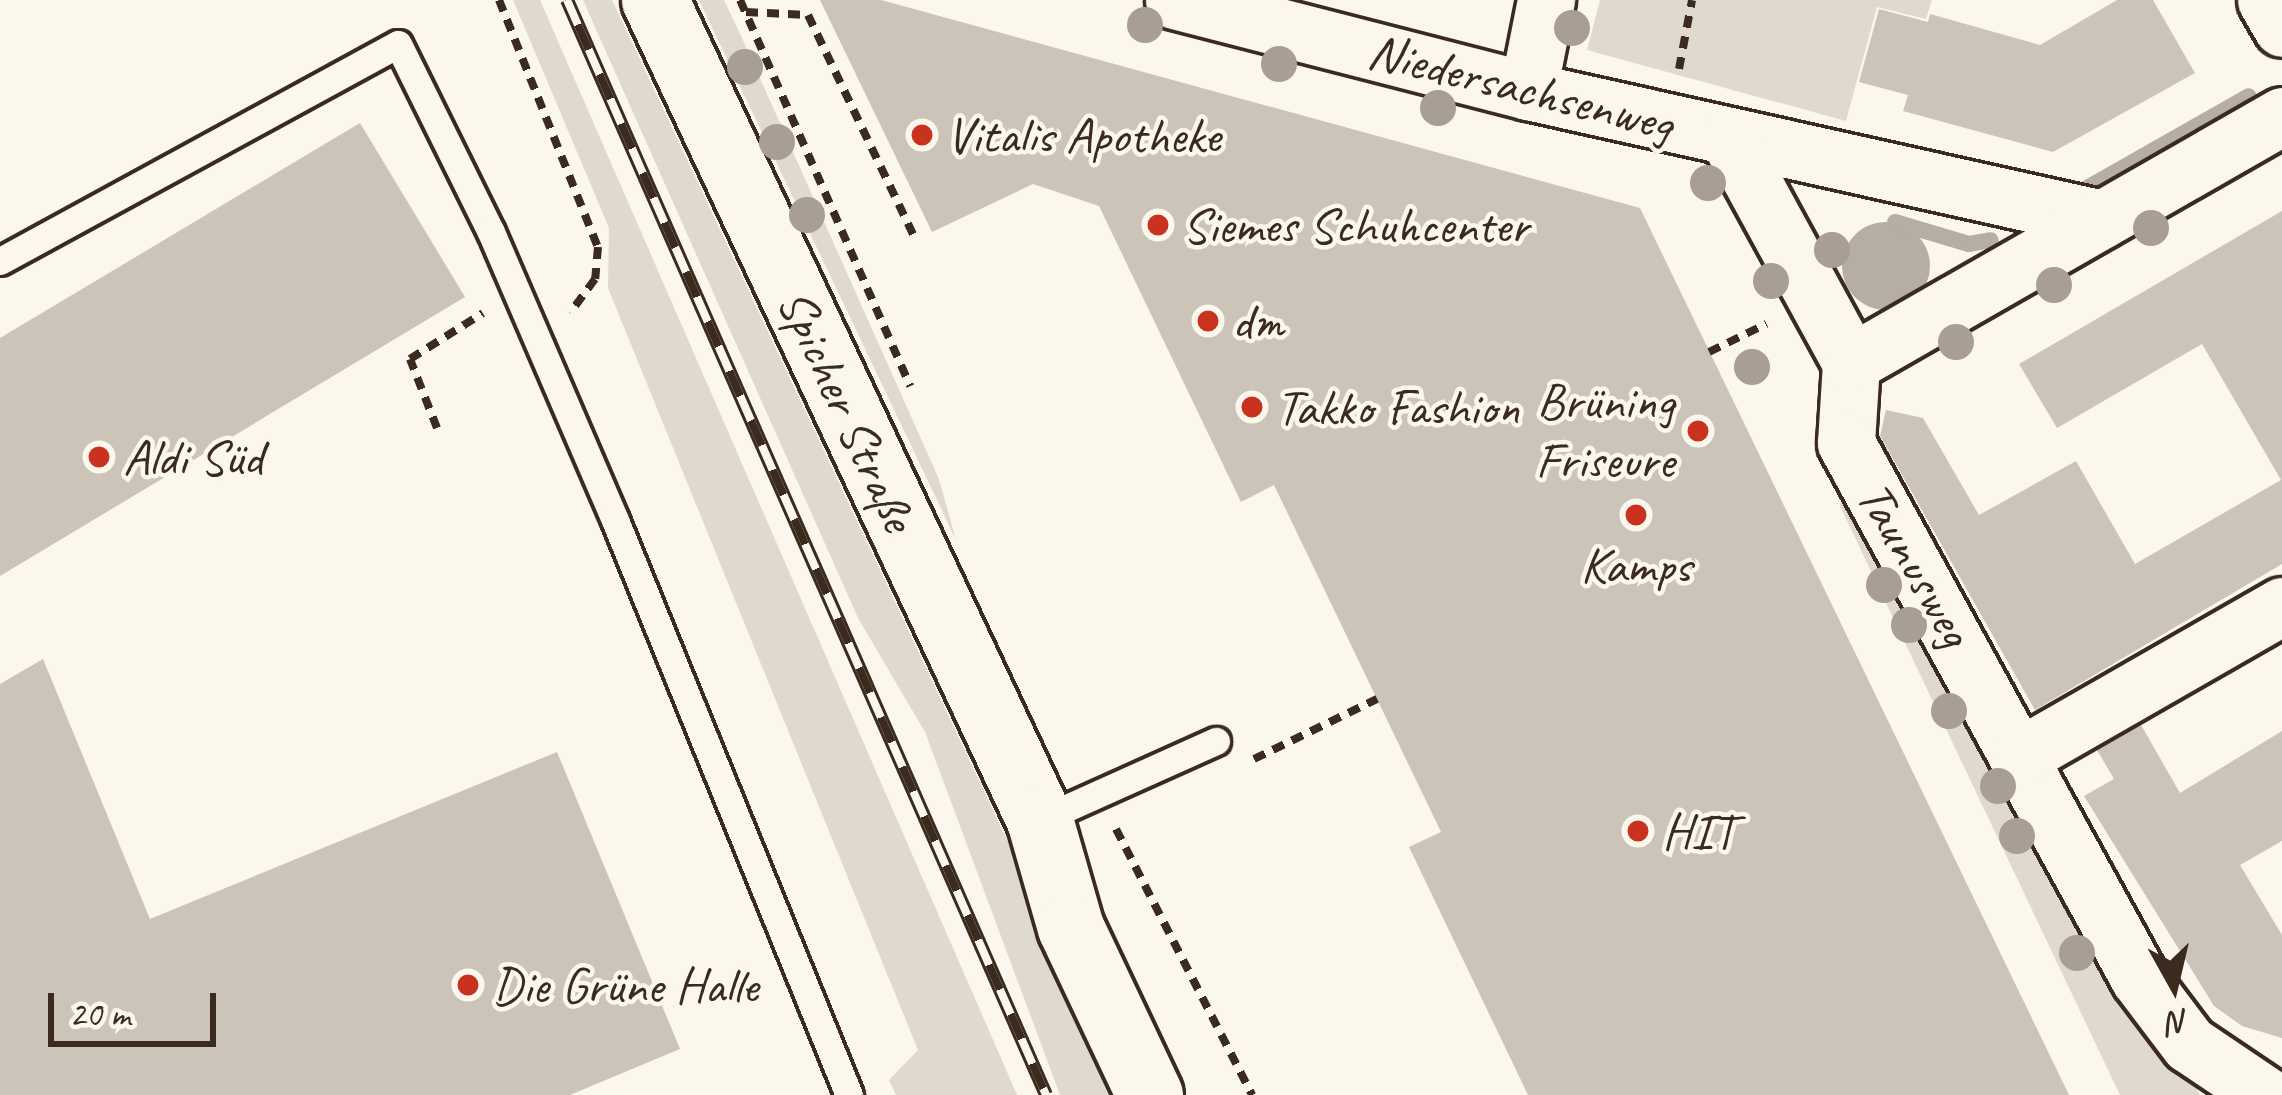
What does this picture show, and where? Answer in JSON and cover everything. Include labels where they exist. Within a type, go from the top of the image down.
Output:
[{"type":"street","name":"Spicher Straße","points":[[655,0],[1069,806],[1103,913],[1192,1095]]},
{"type":"street","name":"Niedersachsenweg","points":[[1174,0],[1528,92],[2102,219]]},
{"type":"street","points":[[1528,92],[1546,0]]},
{"type":"street","points":[[2266,0],[2282,28]]},
{"type":"street","points":[[1851,363],[2282,116]]},
{"type":"street","name":"Niedersachsenweg","points":[[1728,137],[1851,363]]},
{"type":"street","name":"Taunusweg","points":[[1851,363],[1846,443],[2022,755],[2139,978],[2189,1044],[2265,1095]]},
{"type":"street","points":[[2022,755],[2282,606]]},
{"type":"street","name":"Spicher Straße","points":[[1069,806],[1071,928],[1150,1095]]},
{"type":"lane","points":[[0,261],[398,44],[538,343],[728,786],[849,1095]]},
{"type":"lane","points":[[1069,806],[1216,741]]},
{"type":"path","points":[[499,0],[598,247],[595,279],[555,333],[538,343]]},
{"type":"path","points":[[740,0],[917,403]]},
{"type":"path","points":[[746,12],[808,15],[916,240]]},
{"type":"path","points":[[437,428],[410,359],[516,292]]},
{"type":"path","points":[[1234,770],[1377,699]]},
{"type":"path","points":[[1069,806],[1252,1095]]},
{"type":"shaded area","points":[[513,0],[540,0],[1017,1095],[896,1095],[889,1080],[918,1050],[608,288],[609,228]]},
{"type":"shaded area","points":[[583,0],[612,0],[1127,1095],[1060,1095],[925,732],[858,618]]},
{"type":"shaded area","points":[[699,0],[724,0],[939,479],[956,540]]},
{"type":"shaded area","points":[[1600,0],[1932,0],[1926,19],[1877,7],[1846,121],[1587,50]]},
{"type":"shaded area","points":[[1886,222],[1903,225],[1917,235],[1927,249],[1927,283],[1917,297],[1903,307],[1886,310],[1869,307],[1855,297],[1845,283],[1842,266],[1845,249],[1855,235],[1869,225]]},
{"type":"shaded area","points":[[1843,482],[2200,1095],[2120,1095],[1840,506]]},
{"type":"building","points":[[820,0],[881,0],[1640,208],[2069,1095],[1528,1095],[1409,847],[1441,832],[1274,485],[1241,502],[1099,206],[1033,184],[932,232]]},
{"type":"building","points":[[2117,0],[2153,0],[2195,73],[2053,152],[1903,111],[1908,95],[1859,82],[1879,9],[1928,22],[1930,14],[2040,45]]},
{"type":"building","name":"Aldi Süd","points":[[360,123],[465,297],[0,576],[0,338]]},
{"type":"building","points":[[2282,211],[2282,564],[2035,710],[1880,436],[1886,410],[1923,418],[1979,515],[2076,461],[2135,564],[2281,480],[2202,344],[2057,428],[2019,364]]},
{"type":"building","points":[[43,659],[150,919],[557,752],[680,1049],[570,1095],[0,1095],[0,684]]},
{"type":"building","points":[[2141,725],[2180,793],[2282,731],[2282,841],[2240,865],[2282,935],[2282,1038],[2242,1026],[2214,1006],[2084,796],[2114,779],[2097,750]]},
{"type":"waterway","points":[[2073,196],[2249,96]]},
{"type":"waterway","points":[[1895,222],[1969,244],[1991,240]]},
{"type":"railway","points":[[567,0],[1046,1095]]},
{"type":"place","name":"Vitalis Apotheke","points":[[922,135]]},
{"type":"place","name":"Siemes Schuhcenter","points":[[1158,225]]},
{"type":"place","name":"dm","points":[[1208,321]]},
{"type":"place","name":"Takko Fashion","points":[[1252,407]]},
{"type":"place","name":"Brüning Friseure","points":[[1698,431]]},
{"type":"place","name":"Aldi Süd","points":[[99,457]]},
{"type":"place","name":"Kamps","points":[[1636,515]]},
{"type":"place","name":"HIT","points":[[1638,831]]},
{"type":"place","name":"Die Grüne Halle","points":[[468,985]]}]
